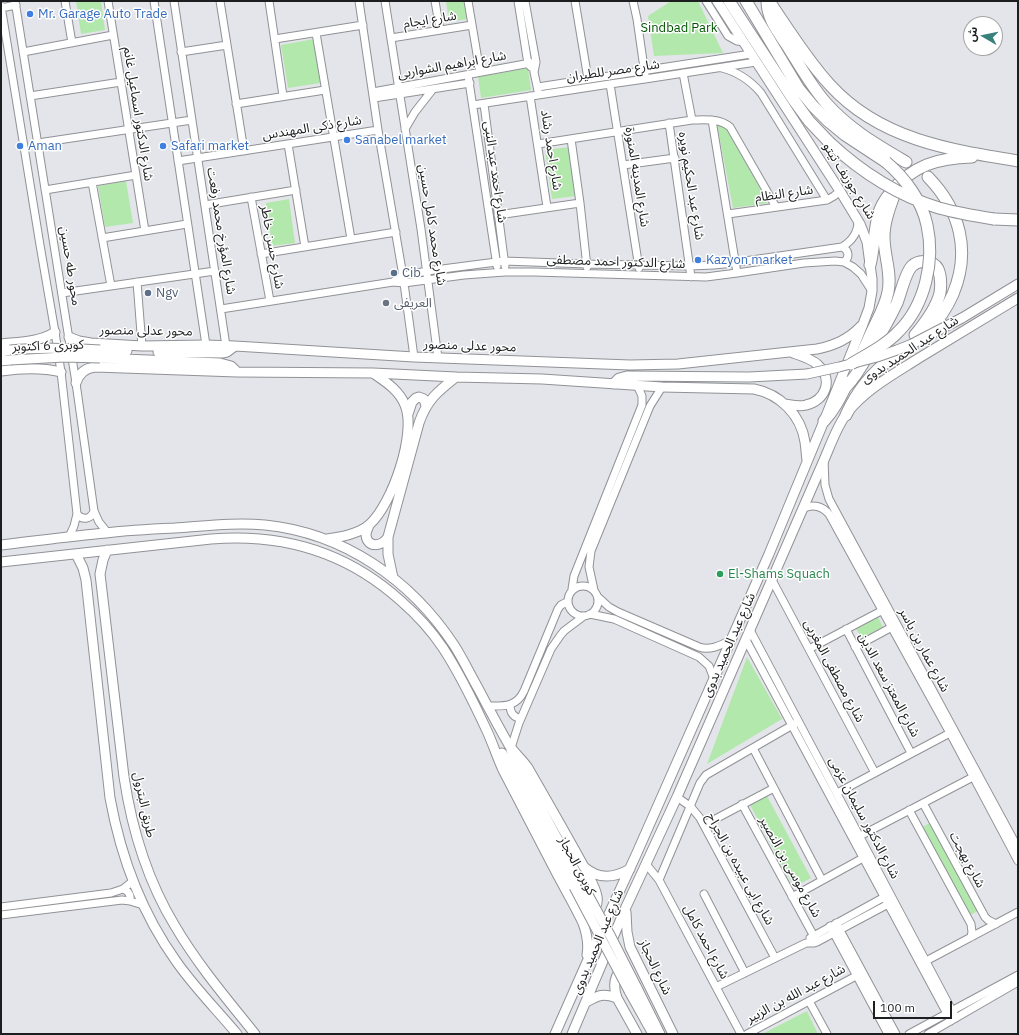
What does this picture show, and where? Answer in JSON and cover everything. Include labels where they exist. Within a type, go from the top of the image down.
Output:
[{"type":"highway","name":"شارع جوزيف تيتو","points":[[729,1],[809,121],[847,159],[891,188],[939,208],[994,219],[1018,220]]},
{"type":"highway","points":[[746,1],[799,89],[828,121],[845,135],[886,162],[898,173],[917,200],[927,225],[930,246],[929,261],[926,279],[916,307],[899,332],[880,347],[851,364]]},
{"type":"highway","points":[[768,1],[820,74],[838,94],[854,108],[880,124],[903,135],[928,143],[1018,161]]},
{"type":"highway","points":[[768,1],[769,15],[774,26],[805,74],[826,102],[842,119],[865,137],[906,162]]},
{"type":"highway","points":[[870,265],[878,214],[882,204],[898,184],[913,171],[932,162],[959,157],[991,156]]},
{"type":"highway","points":[[846,415],[855,396],[872,375],[881,366],[913,344],[930,329],[946,309],[959,278],[962,254],[961,238],[954,215],[943,195],[928,177]]},
{"type":"highway","points":[[824,421],[835,407],[845,388],[886,301],[889,280],[884,230],[885,222],[898,184]]},
{"type":"highway","points":[[845,388],[857,374],[888,321],[898,301],[909,269],[917,262],[928,262],[934,265],[938,270],[940,279],[940,294],[929,317],[902,351]]},
{"type":"main road","name":"شارع جوزيف تيتو","points":[[717,1],[840,191],[858,220],[867,242],[872,279],[872,291],[869,308],[864,324],[807,462]]},
{"type":"main road","points":[[613,384],[619,378],[627,376],[749,377],[819,372],[877,357],[912,344],[962,318],[1018,284]]},
{"type":"main road","name":"شارع عبد الحميد بدوى","points":[[572,1034],[626,907],[677,797],[840,424],[859,401],[882,382],[960,332],[1018,298]]},
{"type":"main road","name":"محور عدلى منصور","points":[[69,337],[79,341],[91,343],[142,346],[206,345],[414,358],[661,364],[698,362],[817,349],[831,346],[851,335],[864,324]]},
{"type":"main road","points":[[1,344],[43,338],[55,332]]},
{"type":"main road","points":[[31,340],[40,348],[42,355],[41,362],[36,368]]},
{"type":"main road","points":[[91,343],[86,355],[92,368]]},
{"type":"main road","name":"كوبرى 6 اكتوبر","points":[[5,361],[100,354],[218,354],[227,352],[230,346]]},
{"type":"main road","name":"كوبرى 6 اكتوبر","points":[[6,351],[27,348],[64,348],[100,354],[220,363],[231,366],[237,372]]},
{"type":"main road","points":[[784,404],[798,406],[812,404],[823,396],[826,385],[825,376],[819,366],[812,361],[791,352]]},
{"type":"main road","points":[[1,372],[16,369],[36,368],[61,372]]},
{"type":"main road","points":[[76,383],[80,374],[92,368],[237,372],[373,373],[535,379],[662,387],[754,390],[771,395],[784,404],[796,416],[805,442],[807,462]]},
{"type":"main road","points":[[373,373],[396,390],[403,400],[408,414]]},
{"type":"main road","points":[[393,578],[388,554],[388,537],[419,424],[426,406],[436,393],[456,377]]},
{"type":"main road","points":[[327,539],[353,533],[369,525],[377,516],[394,486],[398,475],[405,448],[408,414],[412,402],[416,398],[424,399],[426,406]]},
{"type":"main road","name":"شارع عبد الحميد بدوى","points":[[555,1034],[630,869],[769,554],[807,462]]},
{"type":"main road","points":[[1,545],[107,532],[223,524],[252,524],[280,527],[312,534],[327,539],[357,553],[393,578],[419,601],[446,634],[461,658],[511,748],[527,766],[584,867],[597,897],[597,903],[595,908],[590,912],[584,914],[578,912]]},
{"type":"main road","points":[[369,525],[366,536],[370,543],[374,545],[382,544],[388,537]]},
{"type":"main road","points":[[1,562],[211,539],[244,537],[292,544],[324,553],[358,569],[381,584],[406,605],[435,636],[450,659],[470,696],[488,732],[504,770],[583,923],[588,936],[586,964]]},
{"type":"main road","name":"طريق البترول","points":[[107,550],[100,574],[124,777],[128,804],[136,836],[146,868],[167,912],[192,953],[255,1034]]},
{"type":"main road","points":[[76,554],[85,574],[110,798],[126,863],[143,905],[160,937],[186,975],[237,1034]]},
{"type":"main road","points":[[85,574],[88,570],[92,569],[100,574]]},
{"type":"main road","name":"كوبرى الحجاز","points":[[488,732],[503,755],[577,884],[610,934],[653,1034]]},
{"type":"main road","name":"كوبرى الحجاز","points":[[511,748],[514,760],[577,884]]},
{"type":"main road","points":[[108,780],[124,777]]},
{"type":"main road","points":[[584,867],[594,874],[605,877],[616,876],[630,869]]},
{"type":"main road","name":"شارع الحجاز","points":[[626,907],[627,932],[630,947],[673,1034]]},
{"type":"main road","points":[[636,961],[627,964],[620,970],[617,974],[615,984],[617,998],[637,1034]]},
{"type":"main road","name":"كوبرى الحجاز","points":[[633,989],[660,1034]]},
{"type":"main road","points":[[586,1002],[600,995],[607,995],[617,998]]},
{"type":"street","points":[[65,1],[72,43]]},
{"type":"street","name":"شارع الدكتور اسماعيل غانم","points":[[108,1],[145,231]]},
{"type":"street","points":[[154,1],[206,345]]},
{"type":"street","name":"شارع المؤرخ محمد رفعت","points":[[174,1],[221,309],[230,346]]},
{"type":"street","points":[[220,1],[244,151]]},
{"type":"street","points":[[269,1],[283,96]]},
{"type":"street","points":[[359,1],[378,130],[396,232],[414,358]]},
{"type":"street","name":"شارع محمد كامل حسين","points":[[385,1],[427,271],[438,358]]},
{"type":"street","points":[[435,1],[440,30]]},
{"type":"street","points":[[468,1],[480,72]]},
{"type":"street","points":[[518,1],[538,91]]},
{"type":"street","points":[[525,1],[532,63]]},
{"type":"street","points":[[575,1],[588,79]]},
{"type":"street","points":[[633,1],[645,79]]},
{"type":"street","points":[[706,1],[728,36],[737,41],[744,42]]},
{"type":"street","points":[[1,7],[16,3]]},
{"type":"street","name":"محور طه حسين","points":[[16,3],[69,337],[94,511],[99,522],[107,532]]},
{"type":"street","name":"محور طه حسين","points":[[1,7],[61,372],[77,514],[69,537]]},
{"type":"street","points":[[275,39],[362,25]]},
{"type":"street","name":"شارع ايجام","points":[[391,38],[472,25]]},
{"type":"street","points":[[316,32],[350,239]]},
{"type":"street","points":[[23,52],[113,35]]},
{"type":"street","points":[[181,52],[227,45]]},
{"type":"street","name":"شارع مصر للطيران","points":[[473,105],[530,96],[538,91],[588,79],[751,54]]},
{"type":"street","name":"شارع مصر للطيران","points":[[538,91],[610,84],[756,62]]},
{"type":"street","name":"شارع ابراهيم الشواربى","points":[[373,95],[480,72],[532,63]]},
{"type":"street","points":[[720,68],[740,75],[761,93],[827,200]]},
{"type":"street","points":[[682,73],[692,120]]},
{"type":"street","name":"شارع احمد عبد النبى","points":[[468,75],[497,272]]},
{"type":"street","points":[[30,96],[121,82]]},
{"type":"street","name":"شارع ابراهيم الشواربى","points":[[399,90],[433,89],[470,83]]},
{"type":"street","name":"شارع المدينه المنورة","points":[[610,84],[640,274]]},
{"type":"street","points":[[405,129],[415,112],[433,89]]},
{"type":"street","points":[[236,104],[325,90]]},
{"type":"street","name":"شارع احمد رشاد","points":[[530,96],[547,207]]},
{"type":"street","name":"شارع احمد عبد النبى","points":[[484,104],[505,272]]},
{"type":"street","points":[[38,143],[192,120]]},
{"type":"street","points":[[538,144],[692,120],[712,120],[725,122],[730,127],[776,207]]},
{"type":"street","points":[[712,120],[737,274]]},
{"type":"street","name":"شارع عبد الحكيم نويره","points":[[669,123],[691,277]]},
{"type":"street","name":"شارع ذكى المهندس","points":[[178,161],[378,130]]},
{"type":"street","points":[[571,139],[588,274]]},
{"type":"street","points":[[288,144],[305,247]]},
{"type":"street","points":[[623,165],[675,158]]},
{"type":"street","points":[[46,190],[136,175]]},
{"type":"street","points":[[92,182],[111,286]]},
{"type":"street","points":[[205,205],[296,190]]},
{"type":"street","name":"شارع النظام","points":[[728,214],[827,200],[840,191]]},
{"type":"street","name":"شارع حسن خاطر","points":[[251,197],[270,301]]},
{"type":"street","points":[[498,215],[580,203]]},
{"type":"street","points":[[858,220],[854,236],[842,247],[846,249],[848,254],[844,262],[857,270],[865,279],[872,291]]},
{"type":"street","points":[[102,238],[187,224]]},
{"type":"street","points":[[262,254],[396,232]]},
{"type":"street","name":"شارع الدكتور احمد مصطفى","points":[[403,280],[427,271],[504,261],[690,266],[724,264],[842,247]]},
{"type":"street","name":"شارع الدكتور احمد مصطفى","points":[[221,309],[393,282],[397,279],[428,281],[464,275],[497,272],[640,274],[691,277],[720,276],[830,260],[844,262]]},
{"type":"street","points":[[62,293],[215,271]]},
{"type":"street","points":[[137,282],[142,346]]},
{"type":"street","points":[[637,385],[643,399],[641,408],[574,576],[572,589],[568,595],[567,602],[571,611],[577,615],[614,619],[703,659],[709,666],[714,678]]},
{"type":"street","points":[[662,387],[652,401],[591,551],[589,567],[594,590],[605,604],[618,612],[703,649],[720,645],[731,640]]},
{"type":"street","points":[[643,399],[647,398],[652,401]]},
{"type":"street","name":"شارع عمار بن ياسر","points":[[824,460],[825,486],[829,498],[1018,848]]},
{"type":"street","points":[[804,508],[812,506],[822,508],[821,504],[823,501],[829,498]]},
{"type":"street","name":"شارع عمار بن ياسر","points":[[822,508],[829,514],[883,610],[1018,861]]},
{"type":"street","points":[[77,514],[82,518],[86,518],[91,517],[94,511]]},
{"type":"street","name":"شارع مصطفى المغربى","points":[[772,580],[875,773]]},
{"type":"street","points":[[572,589],[582,585],[588,586],[594,590]]},
{"type":"street","points":[[511,748],[521,718],[555,643],[564,631],[597,607],[598,597]]},
{"type":"street","points":[[487,706],[510,705],[516,702],[523,694],[558,609],[567,602]]},
{"type":"street","points":[[809,649],[883,610]]},
{"type":"street","points":[[855,647],[892,627]]},
{"type":"street","name":"شارع المعتز سعد الدين","points":[[846,629],[911,753]]},
{"type":"street","name":"شارع الدكتور سليمان عزمى","points":[[750,630],[795,724],[863,858],[926,961],[949,1012]]},
{"type":"street","name":"شارع الدكتور سليمان عزمى","points":[[746,640],[837,793],[860,836],[887,895]]},
{"type":"street","points":[[703,659],[707,655],[707,649]]},
{"type":"street","points":[[510,705],[512,715],[521,718]]},
{"type":"street","points":[[658,880],[691,807],[700,783],[706,775],[795,724]]},
{"type":"street","points":[[837,793],[950,733]]},
{"type":"street","name":"شارع موسى بن النصير","points":[[753,748],[822,880]]},
{"type":"street","points":[[860,836],[973,777]]},
{"type":"street","points":[[704,825],[774,788]]},
{"type":"street","name":"شارع ابى عبيده بن الجراح","points":[[677,797],[696,812],[704,825],[775,958]]},
{"type":"street","name":"شارع بهجت","points":[[923,803],[985,917],[996,924]]},
{"type":"street","name":"شارع موسى بن النصير","points":[[742,804],[815,938]]},
{"type":"street","name":"شارع بهجت","points":[[909,810],[972,928],[971,937]]},
{"type":"street","points":[[792,897],[863,858]]},
{"type":"street","name":"شارع احمد كامل","points":[[646,864],[658,880],[741,1034]]},
{"type":"street","points":[[1,907],[112,894],[123,889],[133,881]]},
{"type":"street","points":[[123,889],[130,894],[130,900]]},
{"type":"street","points":[[704,894],[745,973]]},
{"type":"street","points":[[716,987],[806,943],[814,943],[815,938],[833,925],[887,895]]},
{"type":"street","points":[[1,915],[122,900],[130,900],[143,905]]},
{"type":"street","points":[[815,938],[837,932],[891,902]]},
{"type":"street","name":"شارع الدكتور سليمان عزمى","points":[[891,902],[953,1019]]},
{"type":"street","points":[[926,961],[1018,912]]},
{"type":"street","points":[[833,925],[896,1034]]},
{"type":"street","points":[[837,932],[856,976],[888,1034]]},
{"type":"street","points":[[910,1034],[1018,975]]},
{"type":"street","name":"شارع عبد الله بن الزبير","points":[[747,1034],[856,976]]},
{"type":"street","points":[[928,1034],[1018,982]]},
{"type":"street","points":[[809,1001],[826,1034]]},
{"type":"green space","points":[[76,1],[101,1],[105,30],[81,34]]},
{"type":"green space","points":[[446,1],[464,1],[467,19],[449,22]]},
{"type":"green space","name":"Sindbad Park","points":[[671,1],[698,1],[723,53],[654,56],[648,16]]},
{"type":"green space","points":[[314,39],[321,83],[288,88],[281,45]]},
{"type":"green space","points":[[528,68],[531,90],[481,98],[478,77]]},
{"type":"green space","points":[[717,124],[726,126],[768,203],[733,208]]},
{"type":"green space","points":[[569,147],[576,196],[552,199],[545,150]]},
{"type":"green space","points":[[126,181],[133,223],[105,227],[98,186]]},
{"type":"green space","points":[[289,199],[295,243],[272,246],[266,203]]},
{"type":"green space","points":[[878,617],[883,627],[862,638],[856,629]]},
{"type":"green space","points":[[747,657],[782,719],[707,764]]},
{"type":"green space","points":[[767,796],[811,878],[794,887],[750,805]]},
{"type":"green space","points":[[932,822],[978,911],[968,916],[922,827]]},
{"type":"green space","points":[[807,1011],[818,1034],[762,1034]]},
{"type":"place","name":"Mr. Garage Auto Trade","points":[[30,14]]},
{"type":"place","name":"Sanabel market","points":[[347,140]]},
{"type":"place","name":"Aman","points":[[20,146]]},
{"type":"place","name":"Safari market","points":[[163,146]]},
{"type":"place","name":"Kazyon market","points":[[698,260]]},
{"type":"place","name":"Cib","points":[[394,273]]},
{"type":"place","name":"Ngv","points":[[148,293]]},
{"type":"place","name":"العريفى","points":[[386,303]]},
{"type":"place","name":"El-Shams Squach","points":[[720,574]]}]
